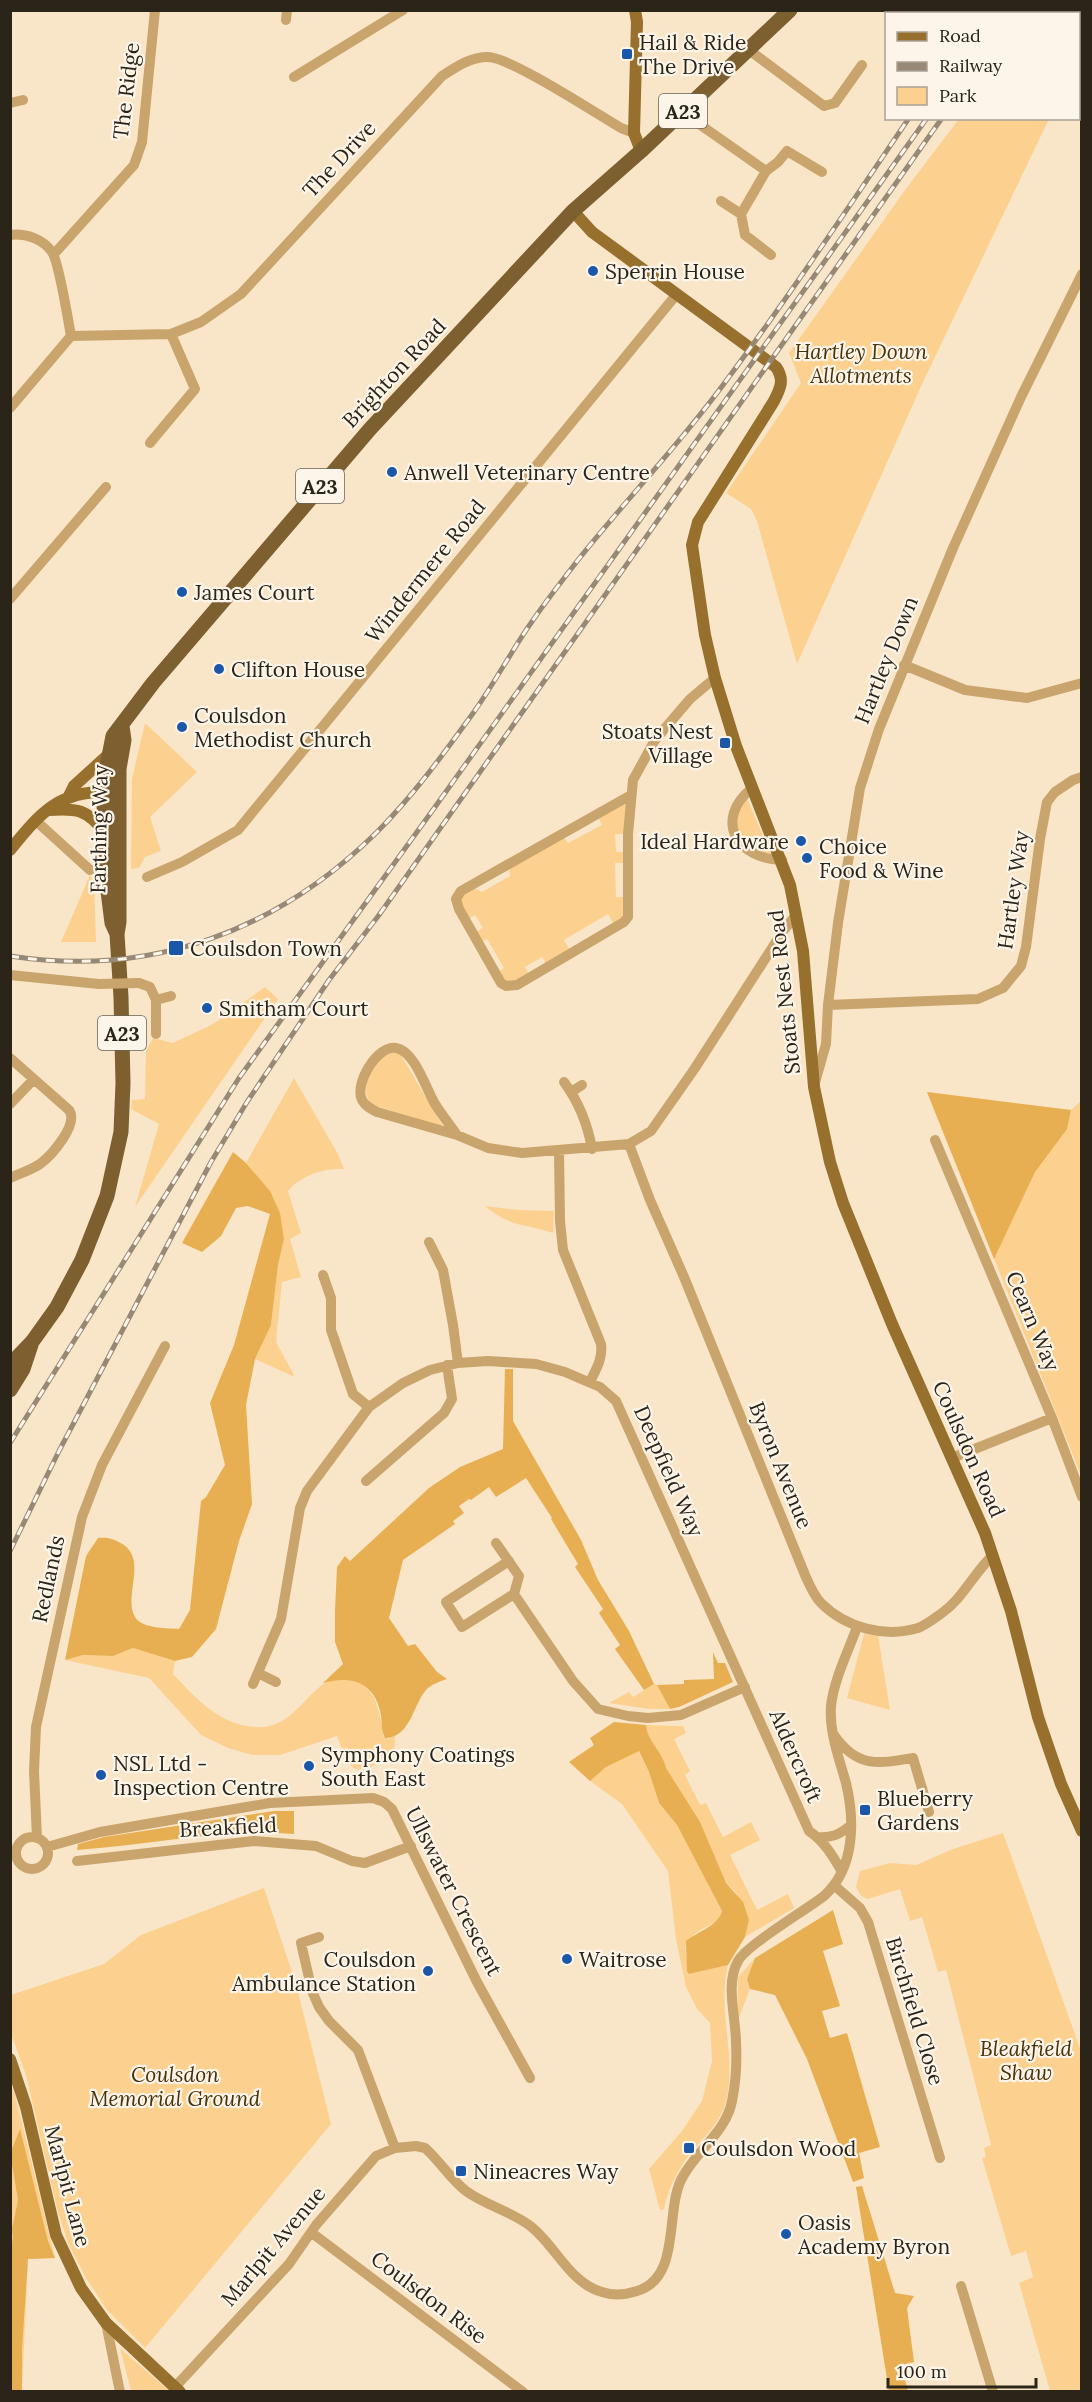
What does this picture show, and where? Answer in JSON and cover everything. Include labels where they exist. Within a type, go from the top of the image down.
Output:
[{"type":"highway","name":"Brighton Road","points":[[108,755],[113,736],[153,683],[265,549],[370,429],[573,211],[641,151],[790,10]]},
{"type":"highway","name":"Farthing Way","points":[[117,934],[112,923],[108,891],[105,833],[111,792],[119,769],[124,740],[122,726]]},
{"type":"highway","name":"A23","points":[[108,755],[111,792]]},
{"type":"highway","name":"Farthing Way","points":[[10,1365],[32,1342],[57,1307],[82,1260],[107,1196],[121,1132],[123,1083],[117,934],[119,922],[111,792]]},
{"type":"highway","name":"Farthing Way","points":[[10,1390],[23,1369],[32,1342]]},
{"type":"main road","points":[[635,10],[637,22],[634,133],[641,151]]},
{"type":"main road","name":"Stoats Nest Road","points":[[573,211],[592,232],[776,367],[781,376],[782,383],[752,438],[698,522],[692,545],[700,609],[715,678],[752,788],[782,860],[797,914],[803,951],[814,1087]]},
{"type":"main road","name":"Brighton Road","points":[[69,796],[74,786],[108,755]]},
{"type":"main road","name":"Brighton Road","points":[[10,850],[35,820],[69,796],[78,793],[111,792]]},
{"type":"main road","points":[[47,810],[81,810],[89,815],[105,833]]},
{"type":"main road","name":"Coulsdon Road","points":[[814,1087],[824,1138],[843,1203],[892,1323],[993,1555],[1011,1611],[1038,1717],[1061,1784],[1082,1831]]},
{"type":"main road","name":"Marlpit Lane","points":[[12,2066],[27,2107],[56,2235],[81,2288],[106,2323],[177,2389]]},
{"type":"street","name":"The Ridge","points":[[54,254],[134,165],[142,142],[155,10]]},
{"type":"street","points":[[294,77],[403,10]]},
{"type":"street","points":[[749,50],[824,105],[835,103],[862,65]]},
{"type":"street","name":"The Drive","points":[[71,336],[171,334],[201,322],[241,294],[442,76],[463,62],[489,56],[518,67],[621,128],[634,133]]},
{"type":"street","points":[[10,103],[23,100]]},
{"type":"street","points":[[682,112],[766,171]]},
{"type":"street","points":[[771,255],[744,235],[741,214],[766,171],[787,151],[822,172]]},
{"type":"street","points":[[721,201],[741,214]]},
{"type":"street","points":[[10,235],[18,234],[41,240],[54,254],[71,336],[10,408]]},
{"type":"street","name":"Hartley Down","points":[[814,1087],[826,1044],[828,1005],[844,880],[860,788],[879,729],[953,548],[1021,397],[1082,274]]},
{"type":"street","name":"Windermere Road","points":[[147,877],[157,867],[182,862],[238,830],[676,295]]},
{"type":"street","points":[[150,443],[195,389],[171,334]]},
{"type":"street","points":[[10,599],[106,487]]},
{"type":"street","points":[[904,665],[965,690],[1027,698],[1082,684]]},
{"type":"street","points":[[631,795],[461,891],[456,900],[459,909],[501,983],[506,986],[517,985],[624,922],[628,917],[633,780],[655,740],[690,699],[715,678]]},
{"type":"street","name":"Hartley Way","points":[[828,1005],[978,999],[1004,988],[1021,966],[1026,947],[1047,802],[1055,792],[1082,777]]},
{"type":"street","points":[[752,788],[737,804],[732,817],[734,830],[739,842],[756,856],[767,860],[782,860]]},
{"type":"street","points":[[35,820],[90,870]]},
{"type":"street","points":[[457,1135],[435,1105],[412,1059],[398,1048],[389,1048],[379,1053],[362,1083],[360,1092],[362,1100],[368,1107],[457,1135],[488,1148],[522,1153],[592,1149],[629,1144],[651,1131],[695,1068],[783,931],[797,914]]},
{"type":"street","points":[[10,975],[99,984],[139,983],[150,987],[156,1000],[156,1034]]},
{"type":"street","points":[[156,1000],[171,996]]},
{"type":"street","points":[[10,1058],[69,1110],[72,1118],[71,1127],[49,1156],[30,1170],[10,1178]]},
{"type":"street","points":[[10,1104],[34,1078]]},
{"type":"street","points":[[564,1082],[589,1132],[592,1149]]},
{"type":"street","points":[[571,1092],[582,1086]]},
{"type":"street","name":"Cearn Way","points":[[935,1140],[1052,1418],[1082,1497]]},
{"type":"street","name":"Byron Avenue","points":[[629,1144],[805,1575],[820,1602],[845,1621],[857,1626],[888,1632],[920,1628],[944,1612],[964,1591],[979,1568],[993,1555]]},
{"type":"street","points":[[559,1151],[563,1250],[603,1353],[590,1382]]},
{"type":"street","points":[[366,1481],[444,1413],[452,1399],[453,1364],[443,1270],[429,1242]]},
{"type":"street","points":[[323,1275],[331,1299],[331,1330],[353,1394],[369,1407]]},
{"type":"street","name":"Redlands","points":[[37,1838],[34,1771],[36,1727],[82,1517],[102,1465],[165,1346]]},
{"type":"street","name":"Deepfield Way","points":[[253,1684],[281,1618],[300,1509],[307,1491],[369,1407],[403,1383],[430,1370],[453,1364],[488,1361],[536,1364],[564,1372],[600,1387],[616,1401],[744,1687]]},
{"type":"street","points":[[952,1458],[1052,1418]]},
{"type":"street","points":[[496,1544],[519,1576],[514,1594],[462,1626],[446,1602],[508,1561]]},
{"type":"street","points":[[514,1594],[573,1681],[598,1709],[648,1718],[681,1715],[744,1687]]},
{"type":"street","points":[[319,1937],[301,1943],[312,1991],[328,2020],[358,2050],[395,2148],[416,2146],[425,2148],[465,2190],[530,2226],[575,2276],[590,2288],[622,2295],[651,2285],[658,2279],[665,2263],[680,2182],[690,2164],[722,2126],[732,2103],[736,2078],[734,1975],[738,1961],[750,1948],[825,1896],[835,1886],[849,1852],[851,1825],[846,1785],[835,1748],[831,1707],[841,1669],[857,1626]]},
{"type":"street","points":[[258,1673],[276,1682]]},
{"type":"street","name":"Aldercroft","points":[[744,1687],[809,1831],[834,1856],[842,1872]]},
{"type":"street","points":[[834,1734],[842,1747],[867,1762],[883,1763],[913,1758],[929,1812]]},
{"type":"street","name":"Ullswater Crescent","points":[[47,1847],[100,1832],[270,1803],[353,1797],[373,1798],[384,1802],[392,1809],[477,1982],[530,2078]]},
{"type":"street","points":[[817,1837],[830,1838],[840,1834],[851,1825]]},
{"type":"street","points":[[37,1838],[47,1847],[47,1857],[42,1865],[32,1869],[14,1859],[19,1844],[23,1840],[37,1838]]},
{"type":"street","name":"Breakfield","points":[[77,1861],[254,1841],[316,1846],[352,1861],[365,1863],[411,1846]]},
{"type":"street","name":"Birchfield Close","points":[[835,1886],[860,1908],[868,1922],[940,2158]]},
{"type":"street","name":"Marlpit Avenue","points":[[177,2389],[289,2264],[335,2202],[376,2156],[395,2148]]},
{"type":"street","name":"Coulsdon Rise","points":[[312,2233],[523,2391]]},
{"type":"street","points":[[961,2286],[993,2391]]},
{"type":"street","points":[[106,2323],[120,2391]]},
{"type":"green space","name":"Hartley Down Allotments","points":[[958,120],[1049,120],[923,382],[797,664],[757,521],[751,509],[726,493],[801,383],[789,353],[908,186]]},
{"type":"green space","points":[[145,723],[197,772],[150,817],[161,851],[145,857],[139,868],[131,869],[132,779]]},
{"type":"green space","points":[[631,795],[628,834],[615,834],[616,852],[628,852],[628,863],[615,863],[616,897],[630,897],[629,910],[615,927],[608,914],[564,940],[571,952],[548,967],[542,957],[525,967],[530,976],[510,986],[496,974],[504,968],[487,939],[478,944],[473,934],[483,928],[475,915],[465,921],[459,909],[461,891],[471,886],[482,892],[510,876],[509,865],[562,835],[568,843],[602,825],[597,815]]},
{"type":"green space","points":[[746,796],[772,857],[757,854],[737,832],[736,815]]},
{"type":"green space","points":[[90,875],[94,882],[96,942],[61,942]]},
{"type":"green space","points":[[265,987],[278,999],[135,1207],[159,1124],[131,1109],[132,1100],[145,1099],[146,1051],[153,1038],[173,1043],[213,1024]]},
{"type":"green space","points":[[396,1052],[401,1055],[442,1125],[373,1105],[368,1099],[366,1091],[370,1074],[381,1059]]},
{"type":"green space","points":[[294,1078],[338,1154],[344,1169],[313,1174],[293,1185],[288,1191],[301,1233],[290,1239],[301,1277],[282,1282],[276,1342],[295,1377],[255,1359],[271,1325],[278,1265],[284,1239],[270,1191],[246,1163]]},
{"type":"green space","points":[[927,1092],[1071,1110],[1081,1101],[1081,1475]]},
{"type":"green space","points":[[485,1206],[554,1211],[553,1233],[510,1222]]},
{"type":"green space","points":[[864,1634],[878,1635],[890,1710],[847,1698]]},
{"type":"green space","points":[[133,1648],[175,1661],[173,1674],[209,1709],[230,1721],[255,1727],[266,1727],[285,1719],[327,1682],[341,1679],[354,1680],[363,1684],[374,1698],[378,1707],[383,1736],[388,1739],[395,1736],[394,1755],[370,1767],[356,1769],[347,1760],[337,1736],[280,1755],[252,1755],[228,1748],[201,1735],[149,1678],[65,1660],[83,1655],[113,1656]]},
{"type":"green space","points":[[654,1684],[657,1685],[670,1709],[649,1709],[609,1703],[629,1692],[633,1697]]},
{"type":"green space","points":[[646,1725],[683,1726],[686,1733],[674,1739],[690,1771],[685,1775],[700,1805],[706,1803],[723,1837],[751,1822],[760,1840],[730,1855],[757,1910],[788,1894],[794,1908],[745,1937],[749,1920],[735,1891],[726,1883],[713,1854],[649,1736]]},
{"type":"green space","points":[[638,1750],[649,1772],[659,1803],[677,1825],[722,1911],[717,1919],[695,1934],[685,1946],[689,1974],[728,1965],[724,1998],[729,2065],[727,2098],[716,2123],[678,2171],[664,2209],[660,2210],[649,2169],[682,2131],[702,2101],[712,2061],[710,2023],[697,2009],[686,1987],[676,1939],[668,1871],[622,1804],[590,1781],[606,1767]]},
{"type":"green space","name":"Bleakfield Shaw","points":[[1003,1833],[1081,2051],[1081,2391],[1050,2391],[1019,2283],[1033,2277],[1026,2251],[1011,2256],[982,2158],[986,2157],[984,2148],[991,2145],[946,1970],[938,1972],[922,1917],[910,1921],[900,1889],[868,1899],[861,1896],[856,1887],[860,1871],[890,1863],[916,1865],[953,1849]]},
{"type":"green space","name":"Coulsdon Memorial Ground","points":[[264,1888],[296,1984],[331,2124],[145,2348],[107,2310],[86,2278],[68,2243],[57,2208],[26,2075],[11,2034],[11,1995],[104,1964],[141,1935]]},
{"type":"green space","points":[[755,1958],[747,1979],[750,1989],[737,2023],[738,1977]]},
{"type":"green space","points":[[13,2087],[55,2258],[28,2259],[22,2391],[11,2392],[10,2107]]},
{"type":"green space","points":[[120,2348],[169,2391],[131,2391]]},
{"type":"shaded area","points":[[927,1092],[1071,1110],[1067,1129],[1035,1172],[994,1259]]},
{"type":"shaded area","points":[[233,1152],[246,1163],[270,1191],[280,1213],[284,1239],[278,1265],[271,1325],[255,1359],[246,1405],[252,1504],[239,1541],[216,1629],[192,1657],[175,1661],[133,1648],[113,1656],[83,1655],[65,1660],[86,1556],[98,1538],[114,1540],[131,1552],[134,1570],[131,1600],[132,1609],[138,1621],[156,1627],[179,1629],[190,1610],[201,1501],[206,1497],[225,1465],[210,1403],[234,1345],[270,1214],[248,1206],[236,1208],[221,1236],[202,1252],[182,1243]]},
{"type":"shaded area","points":[[505,1369],[513,1369],[513,1421],[581,1540],[598,1580],[629,1631],[654,1684],[644,1690],[615,1649],[620,1645],[599,1613],[603,1609],[575,1567],[578,1564],[526,1478],[496,1497],[489,1487],[471,1500],[469,1499],[459,1506],[464,1513],[453,1521],[455,1524],[403,1560],[389,1618],[408,1646],[415,1644],[437,1672],[447,1679],[428,1688],[406,1727],[400,1733],[385,1738],[378,1704],[368,1688],[353,1681],[323,1683],[343,1664],[335,1642],[337,1567],[345,1556],[350,1561],[429,1488],[460,1467],[503,1449]]},
{"type":"shaded area","points":[[713,1652],[718,1663],[725,1663],[733,1682],[670,1709],[657,1685],[684,1684],[684,1680],[714,1679]]},
{"type":"shaded area","points":[[614,1722],[646,1725],[649,1736],[666,1768],[700,1822],[726,1883],[743,1902],[749,1920],[745,1937],[728,1965],[689,1974],[687,1971],[686,1941],[712,1925],[722,1911],[677,1825],[659,1803],[639,1751],[606,1767],[590,1781],[569,1762],[594,1745],[590,1738]]},
{"type":"shaded area","points":[[274,1811],[294,1811],[294,1834],[240,1833],[77,1850],[78,1844],[104,1837]]},
{"type":"shaded area","points":[[833,1910],[843,1944],[823,1951],[840,2006],[822,2011],[830,2038],[847,2033],[880,2147],[859,2153],[864,2178],[853,2182],[807,2059],[775,1995],[750,1989],[747,1979],[755,1958]]},
{"type":"shaded area","points":[[20,2129],[48,2241],[55,2258],[28,2259],[22,2349],[22,2391],[11,2392],[10,2258],[12,2229],[18,2200],[11,2158]]},
{"type":"shaded area","points":[[862,2186],[895,2293],[914,2296],[907,2308],[914,2362],[901,2365],[908,2391],[889,2391],[856,2187]]},
{"type":"railway","points":[[10,956],[62,961],[113,960],[162,953],[209,939],[254,921],[297,896],[338,867],[377,832],[449,746],[479,705],[531,623],[578,560],[723,385],[908,120]]},
{"type":"railway","points":[[10,1443],[239,1078],[926,120]]},
{"type":"railway","points":[[10,1551],[59,1451],[211,1162],[247,1102],[329,980],[379,915],[941,120]]},
{"type":"place","name":"Hail & Ride The Drive","points":[[627,54]]},
{"type":"place","name":"Sperrin House","points":[[593,271]]},
{"type":"place","name":"Anwell Veterinary Centre","points":[[392,472]]},
{"type":"place","name":"James Court","points":[[182,592]]},
{"type":"place","name":"Clifton House","points":[[219,669]]},
{"type":"place","name":"Coulsdon Methodist Church","points":[[182,727]]},
{"type":"place","name":"Stoats Nest Village","points":[[725,743]]},
{"type":"place","name":"Ideal Hardware","points":[[801,841]]},
{"type":"place","name":"Choice Food & Wine","points":[[807,858]]},
{"type":"place","name":"Coulsdon Town","points":[[176,948]]},
{"type":"place","name":"Smitham Court","points":[[207,1008]]},
{"type":"place","name":"Symphony Coatings South East","points":[[309,1766]]},
{"type":"place","name":"NSL Ltd - Inspection Centre","points":[[101,1775]]},
{"type":"place","name":"Blueberry Gardens","points":[[865,1810]]},
{"type":"place","name":"Waitrose","points":[[567,1959]]},
{"type":"place","name":"Coulsdon Ambulance Station","points":[[428,1971]]},
{"type":"place","name":"Coulsdon Wood","points":[[689,2148]]},
{"type":"place","name":"Nineacres Way","points":[[461,2171]]},
{"type":"place","name":"Oasis Academy Byron","points":[[786,2234]]}]
